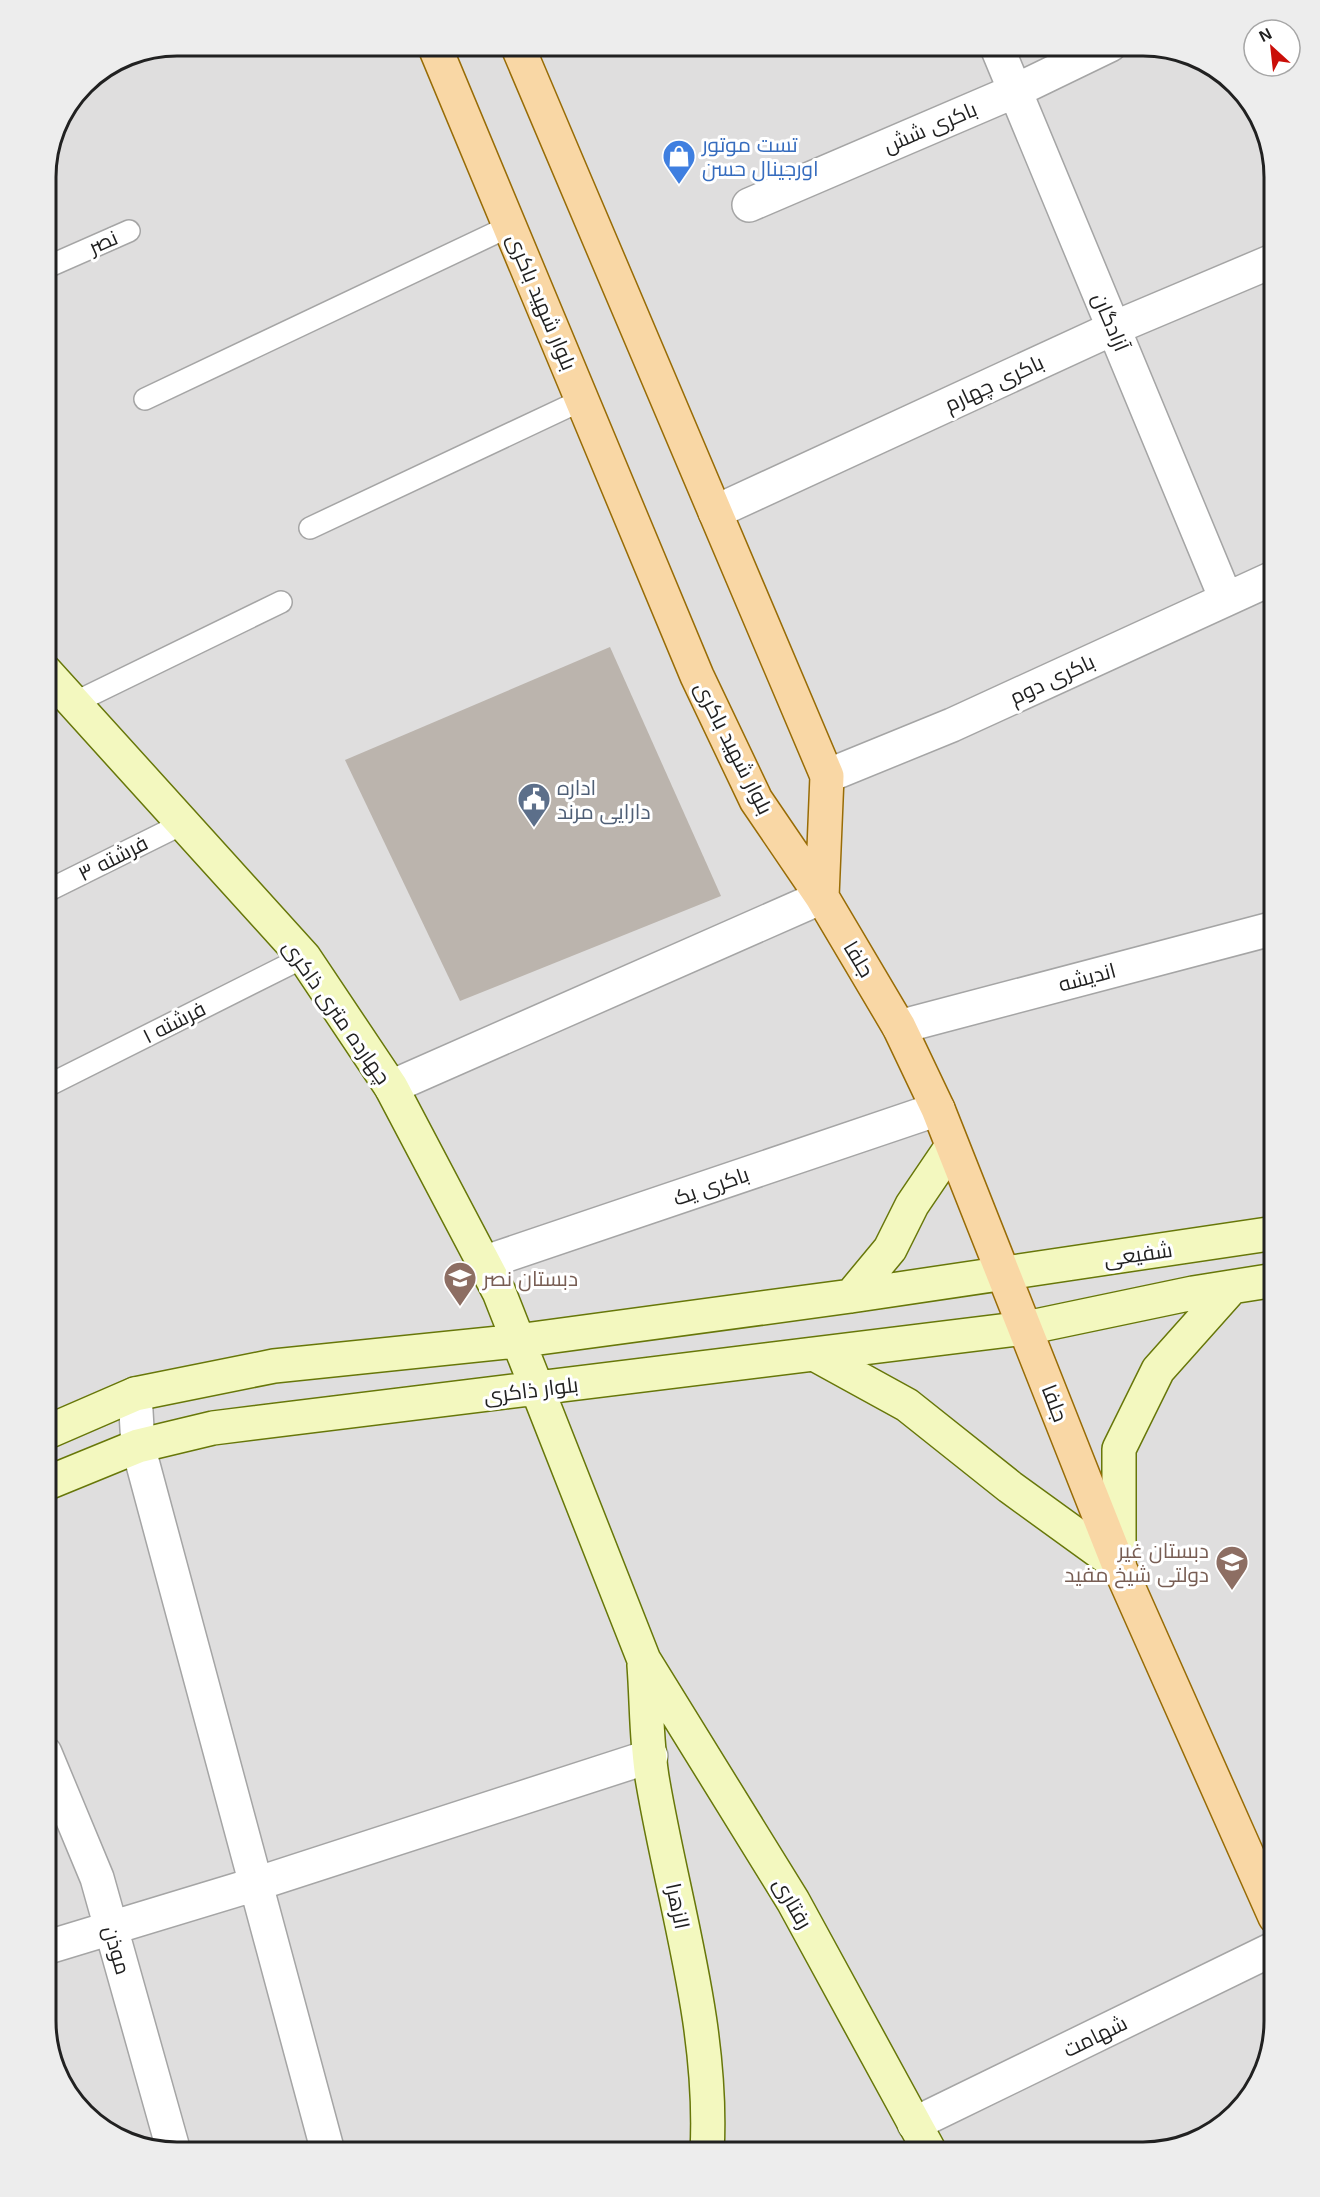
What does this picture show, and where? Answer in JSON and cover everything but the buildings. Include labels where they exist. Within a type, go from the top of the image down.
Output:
[{"type":"main road","name":"بلوار شهید باکری","points":[[439,56],[697,676],[756,800],[822,897]]},
{"type":"main road","points":[[522,56],[826,776],[822,897]]},
{"type":"main road","name":"جلفا","points":[[822,897],[899,1027],[938,1109],[1119,1566],[1264,1892]]},
{"type":"street","name":"آزادگان","points":[[1001,56],[1226,600]]},
{"type":"street","name":"باکری شش","points":[[748,205],[1015,91],[1087,56]]},
{"type":"street","name":"باکری چهارم","points":[[715,512],[1114,328],[1264,265]]},
{"type":"street","name":"باکری دوم","points":[[826,776],[952,725],[1264,582]]},
{"type":"street","name":"چهارده متری ذاکری","points":[[56,682],[304,957],[391,1087],[499,1292],[644,1660]]},
{"type":"street","points":[[391,1087],[822,897]]},
{"type":"street","name":"اندیشه","points":[[899,1027],[1264,931]]},
{"type":"street","name":"باکری یک","points":[[483,1263],[938,1109]]},
{"type":"street","points":[[851,1296],[890,1250],[912,1205],[952,1146]]},
{"type":"street","name":"شفیعی","points":[[1002,1273],[1264,1235]]},
{"type":"street","points":[[56,1428],[135,1394],[274,1366],[517,1341],[851,1296],[1002,1273]]},
{"type":"street","points":[[1026,1328],[1264,1282]]},
{"type":"street","points":[[1119,1566],[1119,1449],[1158,1371],[1232,1287]]},
{"type":"street","name":"بلوار ذاکری","points":[[56,1480],[138,1446],[213,1428],[1026,1328]]},
{"type":"street","points":[[816,1355],[907,1405],[1010,1487],[1119,1566]]},
{"type":"street","points":[[135,1394],[138,1446],[325,2141]]},
{"type":"street","name":"الزهرا","points":[[644,1660],[652,1781],[696,1994],[709,2109],[707,2142]]},
{"type":"street","name":"رفتاری","points":[[644,1660],[793,1901],[922,2138]]},
{"type":"street","points":[[56,1944],[110,1926],[256,1884],[651,1756]]},
{"type":"street","name":"موذن","points":[[56,1779],[97,1878],[171,2141]]},
{"type":"street","name":"شهامت","points":[[922,2138],[1264,1954]]},
{"type":"lane","points":[[145,399],[510,226]]},
{"type":"lane","name":"نصر","points":[[56,263],[129,231]]},
{"type":"lane","points":[[310,528],[582,400]]},
{"type":"lane","points":[[76,702],[281,602]]},
{"type":"lane","name":"فرشته ۳","points":[[56,887],[182,824]]},
{"type":"lane","name":"فرشته ۱","points":[[56,1081],[304,957]]},
{"type":"shaded area","points":[[168,56],[1152,56],[1182,62],[1211,76],[1234,97],[1252,123],[1260,145],[1264,176],[1264,2021],[1258,2059],[1244,2088],[1223,2111],[1197,2129],[1167,2139],[1144,2142],[168,2141],[138,2135],[109,2121],[86,2100],[68,2074],[58,2044],[56,2029],[56,168],[60,145],[68,123],[80,103],[97,86],[109,76],[130,65]]},
{"type":"place","name":"تست موتور اورجینال حسن","points":[[679,185]]},
{"type":"place","name":"اداره دارایی مرند","points":[[534,828]]},
{"type":"place","name":"دبستان نصر","points":[[460,1307]]},
{"type":"place","name":"دبستان غیر دولتی شیخ مفید","points":[[1232,1591]]}]
